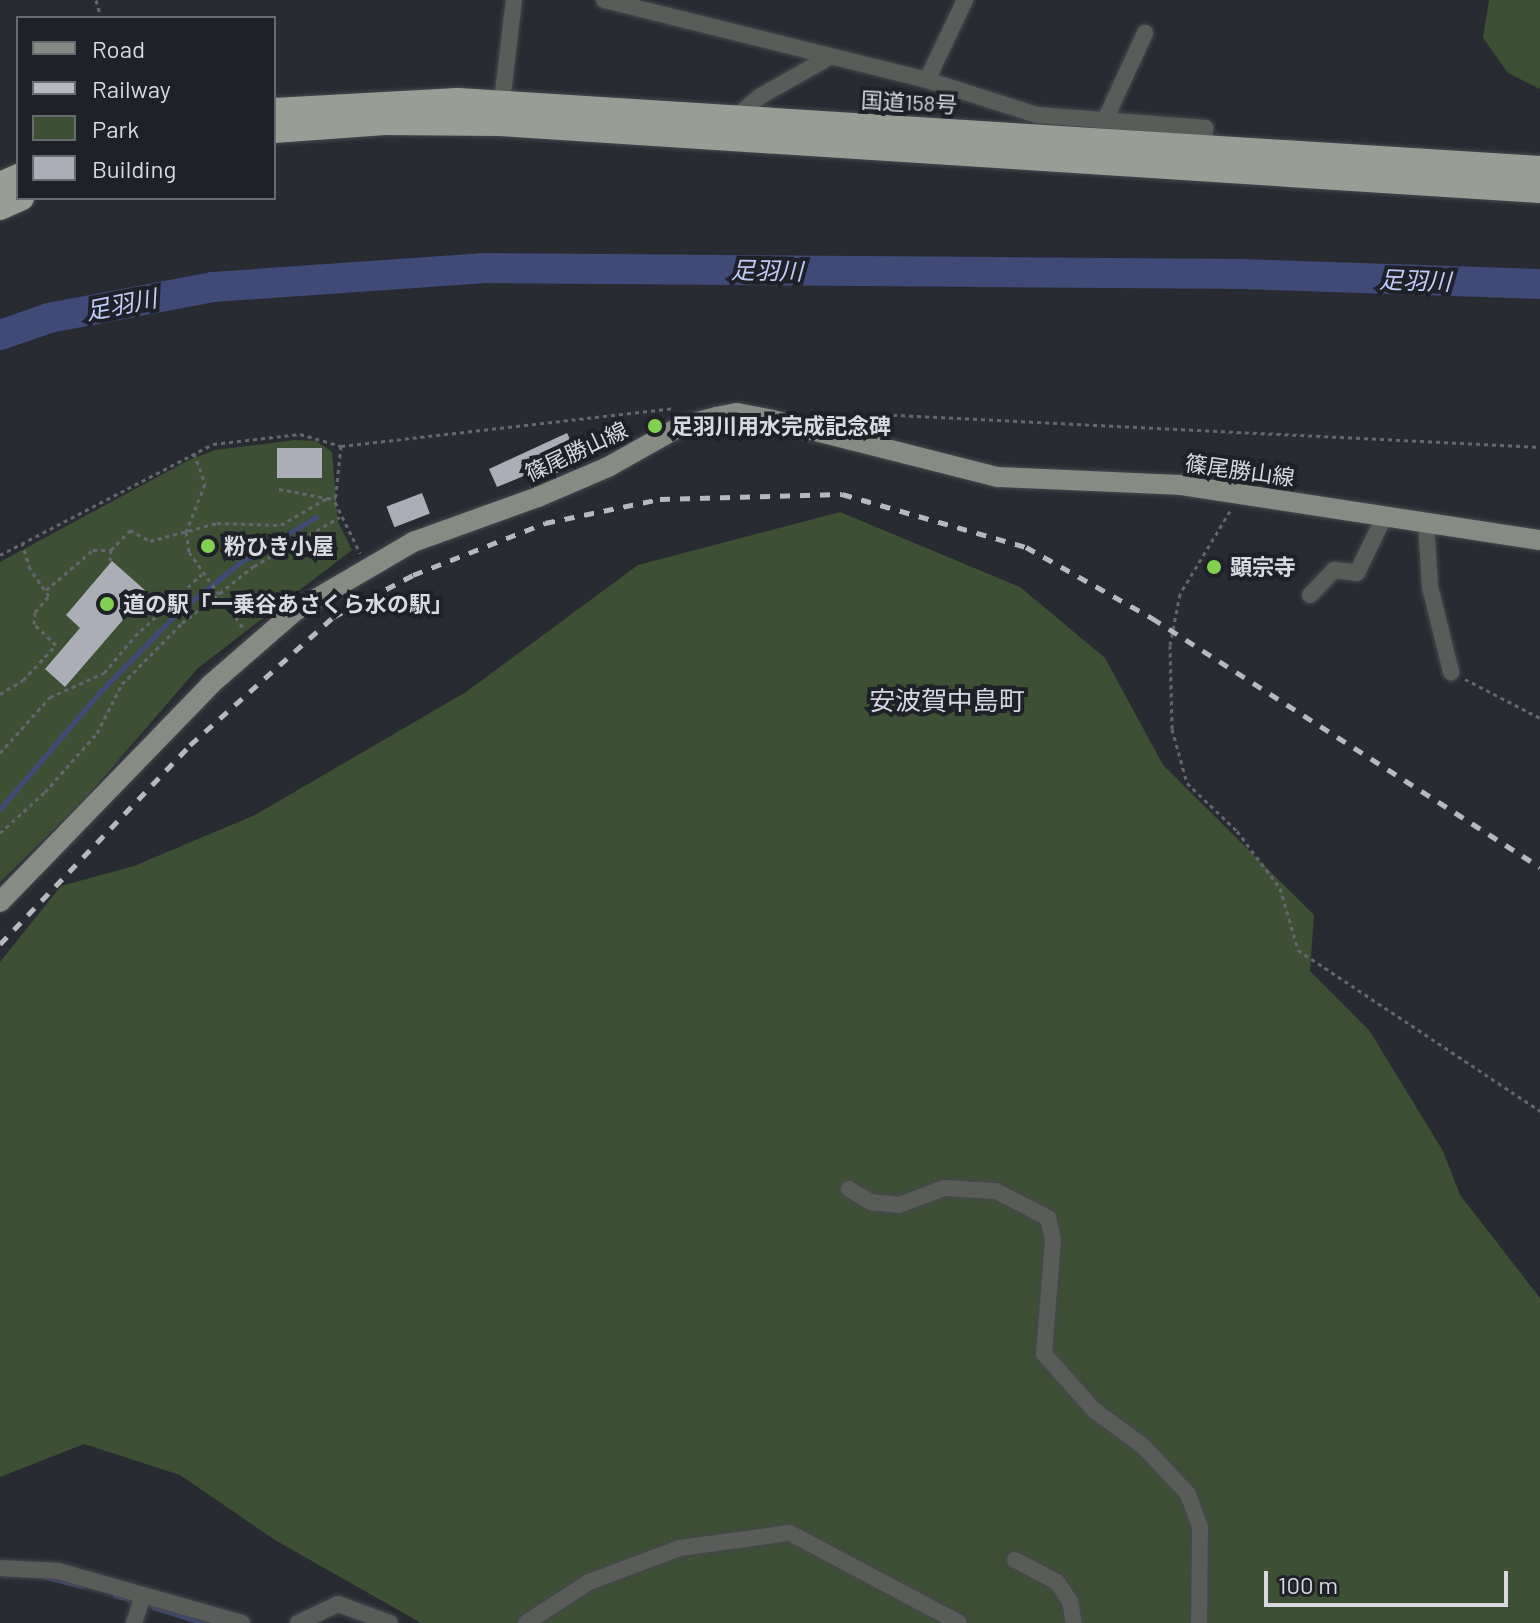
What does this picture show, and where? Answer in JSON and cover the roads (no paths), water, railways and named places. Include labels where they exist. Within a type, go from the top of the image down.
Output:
[{"type":"highway","name":"国道158号","points":[[276,110],[386,100],[501,113],[1203,158],[1540,168]]},
{"type":"highway","name":"国道158号","points":[[276,131],[501,113],[735,118],[1203,158],[1540,191]]},
{"type":"main road","name":"篠尾勝山線","points":[[0,902],[254,642],[367,565],[608,467],[681,426],[716,417],[737,413],[1034,482],[1180,485],[1540,540]]},
{"type":"street","points":[[501,113],[514,0]]},
{"type":"street","points":[[604,0],[828,58],[927,80],[1037,115],[1205,128],[1203,158]]},
{"type":"street","points":[[927,80],[965,0]]},
{"type":"street","points":[[1105,120],[1145,33]]},
{"type":"street","points":[[735,118],[759,97],[828,58]]},
{"type":"street","points":[[1310,595],[1334,570],[1357,573],[1385,515]]},
{"type":"street","points":[[1426,522],[1430,587],[1451,672]]},
{"type":"street","points":[[849,1189],[871,1202],[899,1205],[944,1188],[996,1191],[1048,1218],[1053,1240],[1044,1354],[1095,1411],[1143,1446],[1188,1494],[1200,1527],[1199,1623]]},
{"type":"street","points":[[526,1623],[589,1582],[680,1548],[790,1533],[959,1623]]},
{"type":"street","points":[[1015,1560],[1057,1582],[1070,1601],[1074,1623]]},
{"type":"street","points":[[0,1568],[58,1571],[242,1623]]},
{"type":"street","points":[[134,1623],[143,1595]]},
{"type":"street","points":[[298,1623],[338,1604],[390,1623]]},
{"type":"waterway","name":"足羽川","points":[[0,335],[49,318],[213,287],[482,268],[1241,274],[1540,284]]},
{"type":"waterway","points":[[0,809],[98,694],[179,611],[242,561],[316,517]]},
{"type":"waterway","points":[[46,1577],[83,1586]]},
{"type":"waterway","points":[[115,1595],[128,1599]]},
{"type":"waterway","points":[[153,1607],[204,1623]]},
{"type":"railway","points":[[0,944],[190,745],[333,617],[413,575],[545,523],[660,499],[842,494],[1026,547],[1152,618],[1540,867]]},
{"type":"place","name":"足羽川用水完成記念碑","points":[[655,426]]},
{"type":"place","name":"粉ひき小屋","points":[[208,546]]},
{"type":"place","name":"顕宗寺","points":[[1214,567]]},
{"type":"place","name":"道の駅「一乗谷あさくら水の駅」","points":[[107,604]]},
{"type":"district","name":"安波賀中島町","points":[[947,700]]}]
